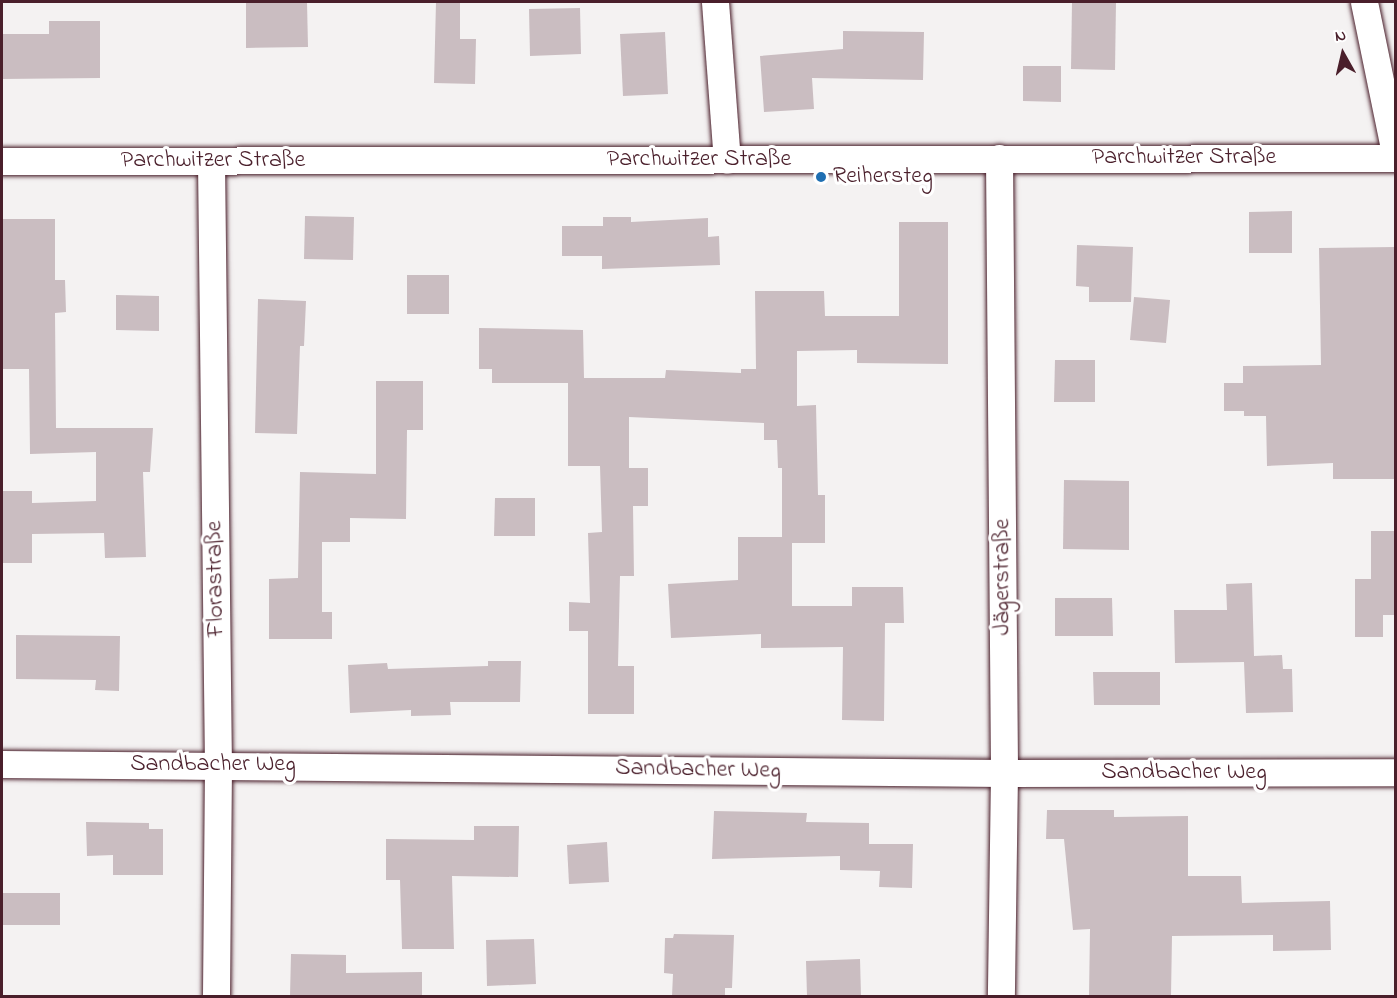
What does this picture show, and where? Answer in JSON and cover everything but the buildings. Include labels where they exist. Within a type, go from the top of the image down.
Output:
[{"type":"street","points":[[715,2],[727,160]]},
{"type":"street","points":[[1364,2],[1395,158]]},
{"type":"street","name":"Jägerstraße","points":[[999,158],[1004,773],[1002,996]]},
{"type":"street","name":"Parchwitzer Straße","points":[[2,161],[1395,158]]},
{"type":"street","name":"Florastraße","points":[[211,161],[218,765],[216,996]]},
{"type":"street","name":"Sandbacher Weg","points":[[2,764],[1004,773],[1395,772]]},
{"type":"place","name":"Reihersteg","points":[[821,177]]}]
